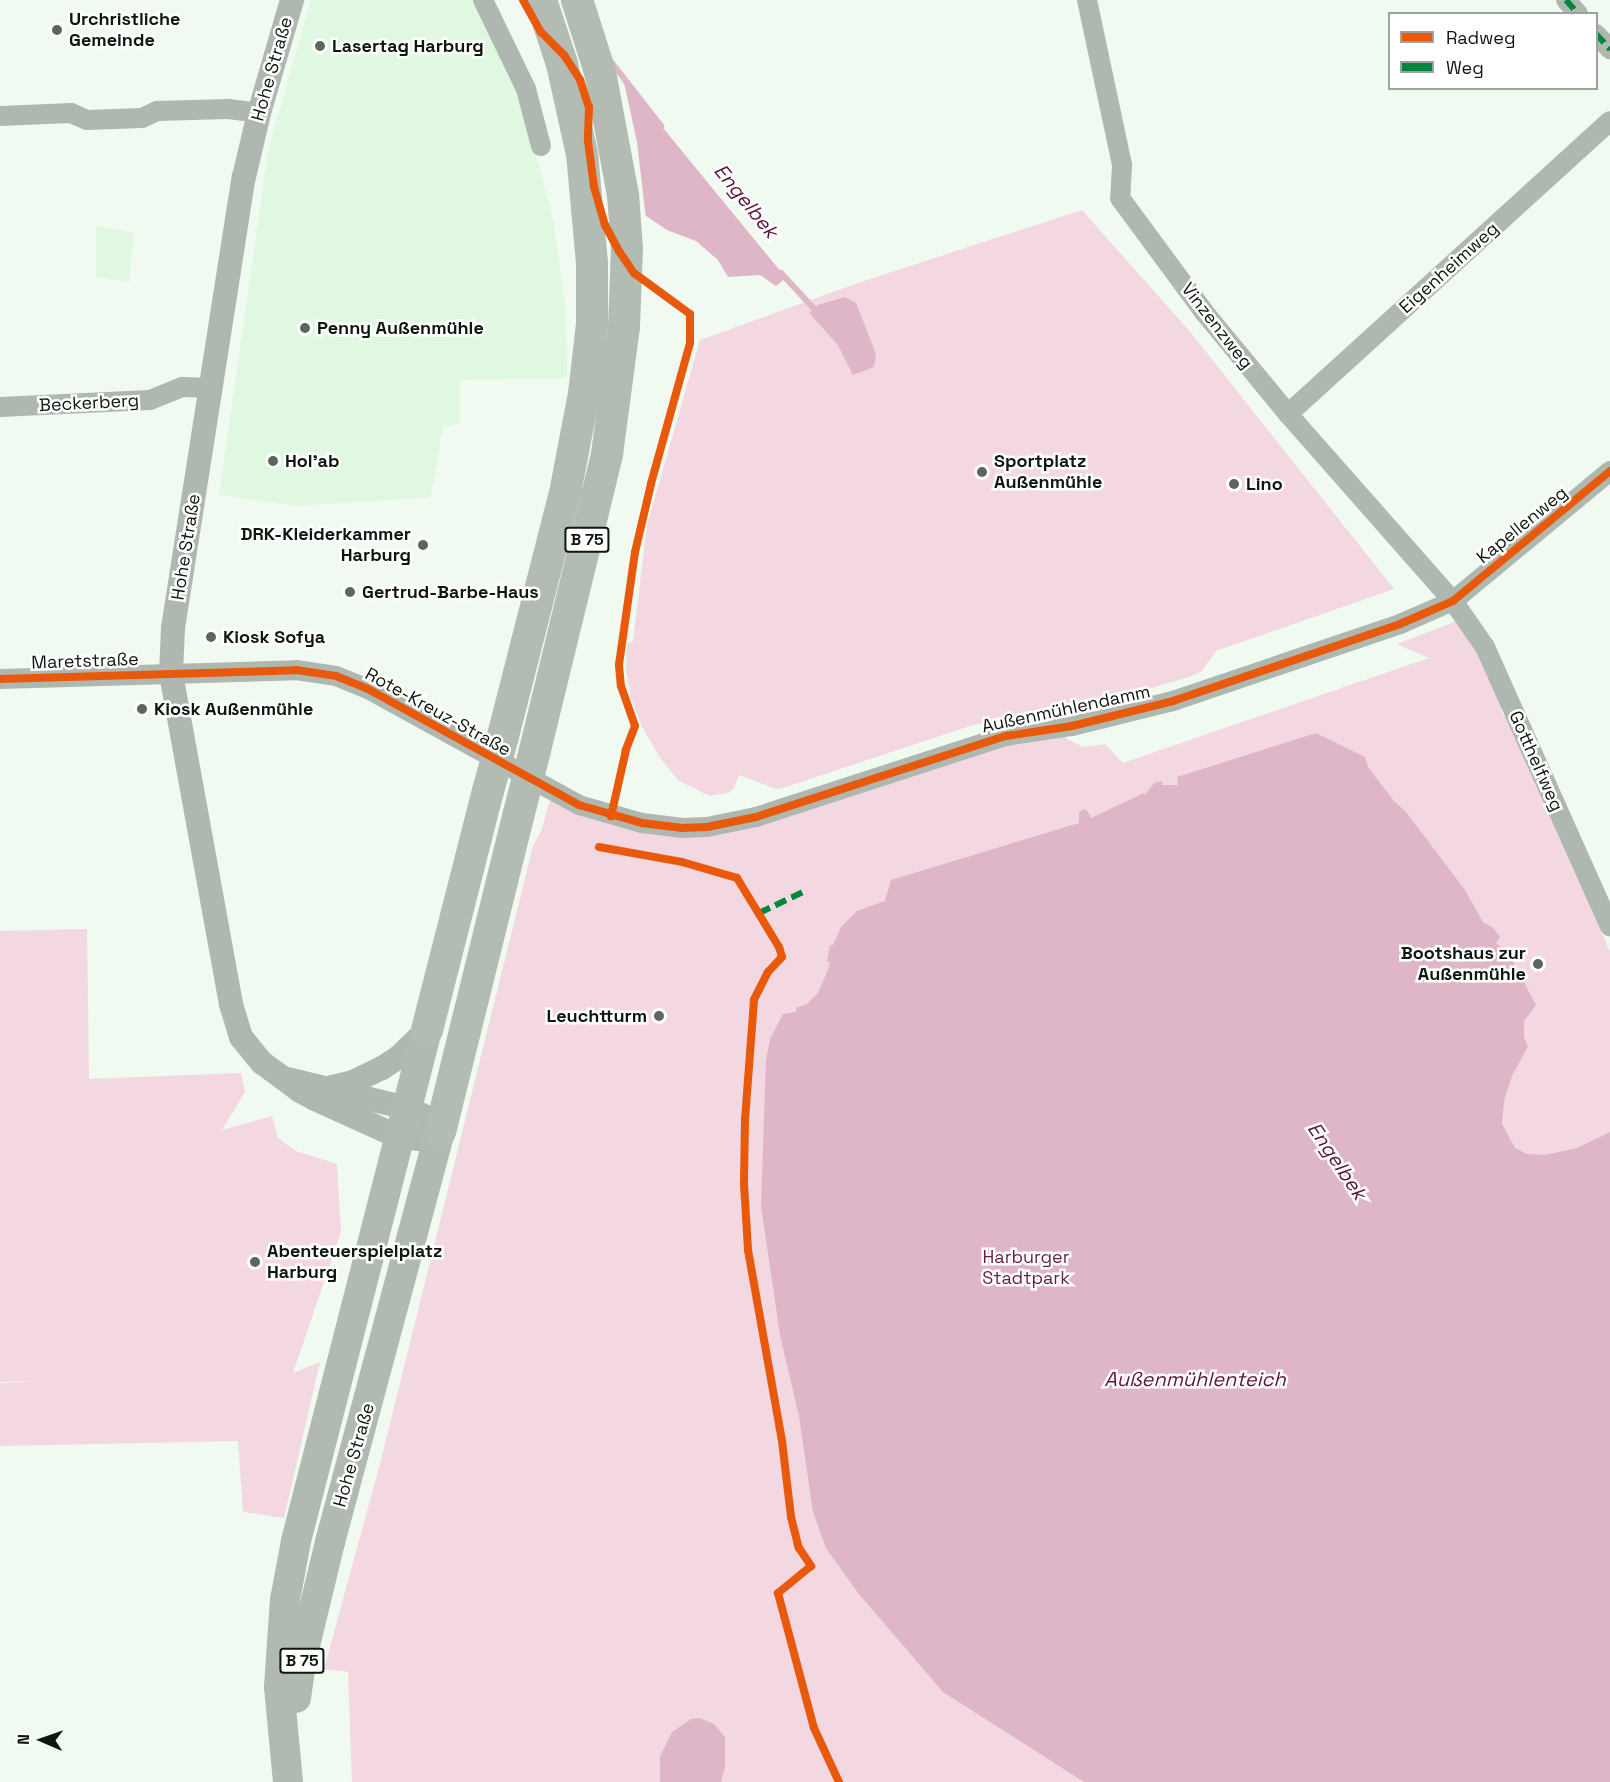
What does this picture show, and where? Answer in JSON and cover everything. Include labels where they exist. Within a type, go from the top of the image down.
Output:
[{"type":"highway","name":"B 75","points":[[427,1030],[566,488],[584,394],[592,324],[592,263],[582,154],[562,64],[540,0]]},
{"type":"highway","name":"B 75","points":[[440,1132],[607,454],[624,326],[627,249],[623,195],[600,72],[577,0]]},
{"type":"main road","name":"B 75","points":[[407,1108],[427,1030]]},
{"type":"main road","name":"Hohe Straße","points":[[288,1782],[279,1687],[285,1600],[301,1518],[407,1108]]},
{"type":"main road","name":"Hohe Straße","points":[[288,1782],[301,1662],[330,1542],[440,1132]]},
{"type":"street","name":"Hohe Straße","points":[[283,1078],[407,1108],[424,1116],[440,1132],[418,1139],[399,1137],[315,1099],[283,1078],[250,1050],[240,1037],[235,1022],[171,674],[173,628],[244,177],[259,113],[292,0]]},
{"type":"street","points":[[483,0],[526,89],[541,146]]},
{"type":"street","name":"Vinzenzweg","points":[[1087,0],[1122,165],[1120,198],[1204,312],[1287,414],[1453,601]]},
{"type":"street","points":[[1566,0],[1576,12]]},
{"type":"street","points":[[1598,36],[1610,49]]},
{"type":"street","points":[[0,116],[71,113],[87,120],[142,118],[157,111],[228,109],[259,113]]},
{"type":"street","name":"Eigenheimweg","points":[[1287,414],[1610,121]]},
{"type":"street","name":"Beckerberg","points":[[0,407],[150,400],[183,387],[212,388]]},
{"type":"street","name":"Kapellenweg","points":[[1453,601],[1610,471]]},
{"type":"street","name":"Gotthelfweg","points":[[1453,601],[1485,646],[1610,926]]},
{"type":"street","name":"Außenmühlendamm","points":[[611,816],[681,828],[707,827],[756,817],[974,744],[1006,736],[1125,715],[1173,701],[1367,636],[1453,601]]},
{"type":"street","name":"Rote-Kreuz-Straße","points":[[171,674],[296,670],[336,676],[368,689],[552,792],[611,816]]},
{"type":"street","name":"Maretstraße","points":[[0,679],[171,674]]},
{"type":"street","points":[[326,1088],[353,1082],[382,1068],[399,1057],[427,1030]]},
{"type":"shaded area","points":[[311,0],[477,0],[494,28],[523,109],[553,218],[566,312],[567,378],[460,380],[460,424],[443,426],[431,497],[297,506],[219,495],[268,151]]},
{"type":"shaded area","points":[[96,225],[134,233],[129,282],[96,277]]},
{"type":"green space","name":"Sportplatz Außenmühle","points":[[1082,210],[1191,333],[1394,589],[1216,651],[1202,671],[1189,677],[1100,703],[1018,715],[970,726],[783,788],[776,789],[739,775],[734,788],[728,793],[710,796],[678,780],[661,759],[642,727],[631,698],[626,670],[627,643],[633,641],[647,525],[700,340],[858,283]]},
{"type":"green space","name":"Harburger Stadtpark","points":[[1457,621],[1462,623],[1498,691],[1502,714],[1511,722],[1610,952],[1610,1782],[352,1782],[348,1672],[324,1669],[380,1464],[533,846],[542,829],[552,792],[681,828],[1060,728],[1067,739],[1083,747],[1105,744],[1123,763],[1429,658],[1397,644]]},
{"type":"green space","points":[[87,929],[89,1079],[241,1073],[245,1092],[222,1130],[272,1116],[278,1138],[296,1151],[337,1164],[341,1232],[293,1373],[320,1362],[284,1518],[243,1512],[238,1441],[0,1446],[0,1383],[53,1381],[0,1382],[0,931]]},
{"type":"water","points":[[619,72],[786,278],[776,286],[760,275],[728,277],[718,260],[696,241],[667,230],[640,212]]},
{"type":"water","points":[[845,297],[856,303],[876,354],[874,367],[853,375],[838,345],[809,313],[818,305]]},
{"type":"water","name":"Außenmühlenteich","points":[[1316,733],[1365,757],[1368,767],[1393,800],[1406,812],[1465,890],[1483,922],[1493,928],[1500,937],[1496,943],[1509,954],[1536,1005],[1524,1021],[1524,1038],[1528,1046],[1512,1076],[1504,1101],[1502,1124],[1515,1148],[1527,1154],[1545,1155],[1577,1148],[1610,1132],[1610,1782],[1084,1782],[943,1692],[858,1593],[826,1548],[813,1512],[799,1416],[780,1335],[761,1206],[766,1059],[770,1039],[783,1014],[796,1012],[796,1008],[807,1004],[818,993],[830,962],[827,961],[830,945],[833,945],[841,927],[857,911],[885,901],[891,880],[1079,823],[1079,812],[1086,809],[1091,818],[1144,793],[1145,795],[1154,783],[1162,781],[1162,785],[1178,785],[1177,777]]},
{"type":"water","points":[[699,1718],[714,1724],[725,1737],[725,1767],[721,1782],[660,1782],[660,1756],[672,1732],[691,1719]]},
{"type":"pier","points":[[618,69],[625,87],[637,142],[646,219],[638,214],[616,73]]},
{"type":"waterway","name":"Engelbek","points":[[612,63],[661,126]]},
{"type":"waterway","name":"Engelbek","points":[[781,273],[819,314]]},
{"type":"marked path","points":[[1566,0],[1576,12]]},
{"type":"marked path","points":[[1598,36],[1610,49]]},
{"type":"marked path","points":[[759,913],[805,891]]},
{"type":"cycle path","points":[[523,0],[541,32],[564,55],[580,80],[589,107],[588,141],[594,187],[605,225],[634,273],[690,314],[690,343],[651,484],[635,552],[619,665],[621,686],[635,726],[626,750],[611,816]]},
{"type":"cycle path","points":[[0,679],[296,670],[336,676],[368,689],[579,805],[642,823],[681,828],[707,827],[756,817],[1006,736],[1072,726],[1173,701],[1400,624],[1453,601],[1610,471]]},
{"type":"cycle path","points":[[599,847],[682,862],[737,878],[779,947],[782,957],[768,972],[754,1000],[745,1119],[744,1184],[748,1250],[782,1441],[791,1517],[799,1548],[811,1566],[778,1593],[814,1728],[839,1782]]},
{"type":"place","name":"Urchristliche Gemeinde","points":[[57,30]]},
{"type":"place","name":"Lasertag Harburg","points":[[320,46]]},
{"type":"place","name":"Penny Außenmühle","points":[[305,328]]},
{"type":"place","name":"Hol'ab","points":[[273,461]]},
{"type":"place","name":"Sportplatz Außenmühle","points":[[982,472]]},
{"type":"place","name":"Lino","points":[[1234,484]]},
{"type":"place","name":"DRK-Kleiderkammer Harburg","points":[[423,545]]},
{"type":"place","name":"Gertrud-Barbe-Haus","points":[[350,592]]},
{"type":"place","name":"Kiosk Sofya","points":[[211,637]]},
{"type":"place","name":"Kiosk Außenmühle","points":[[142,709]]},
{"type":"place","name":"Bootshaus zur Außenmühle","points":[[1538,964]]},
{"type":"place","name":"Leuchtturm","points":[[659,1016]]},
{"type":"place","name":"Abenteuerspielplatz Harburg","points":[[255,1262]]}]
